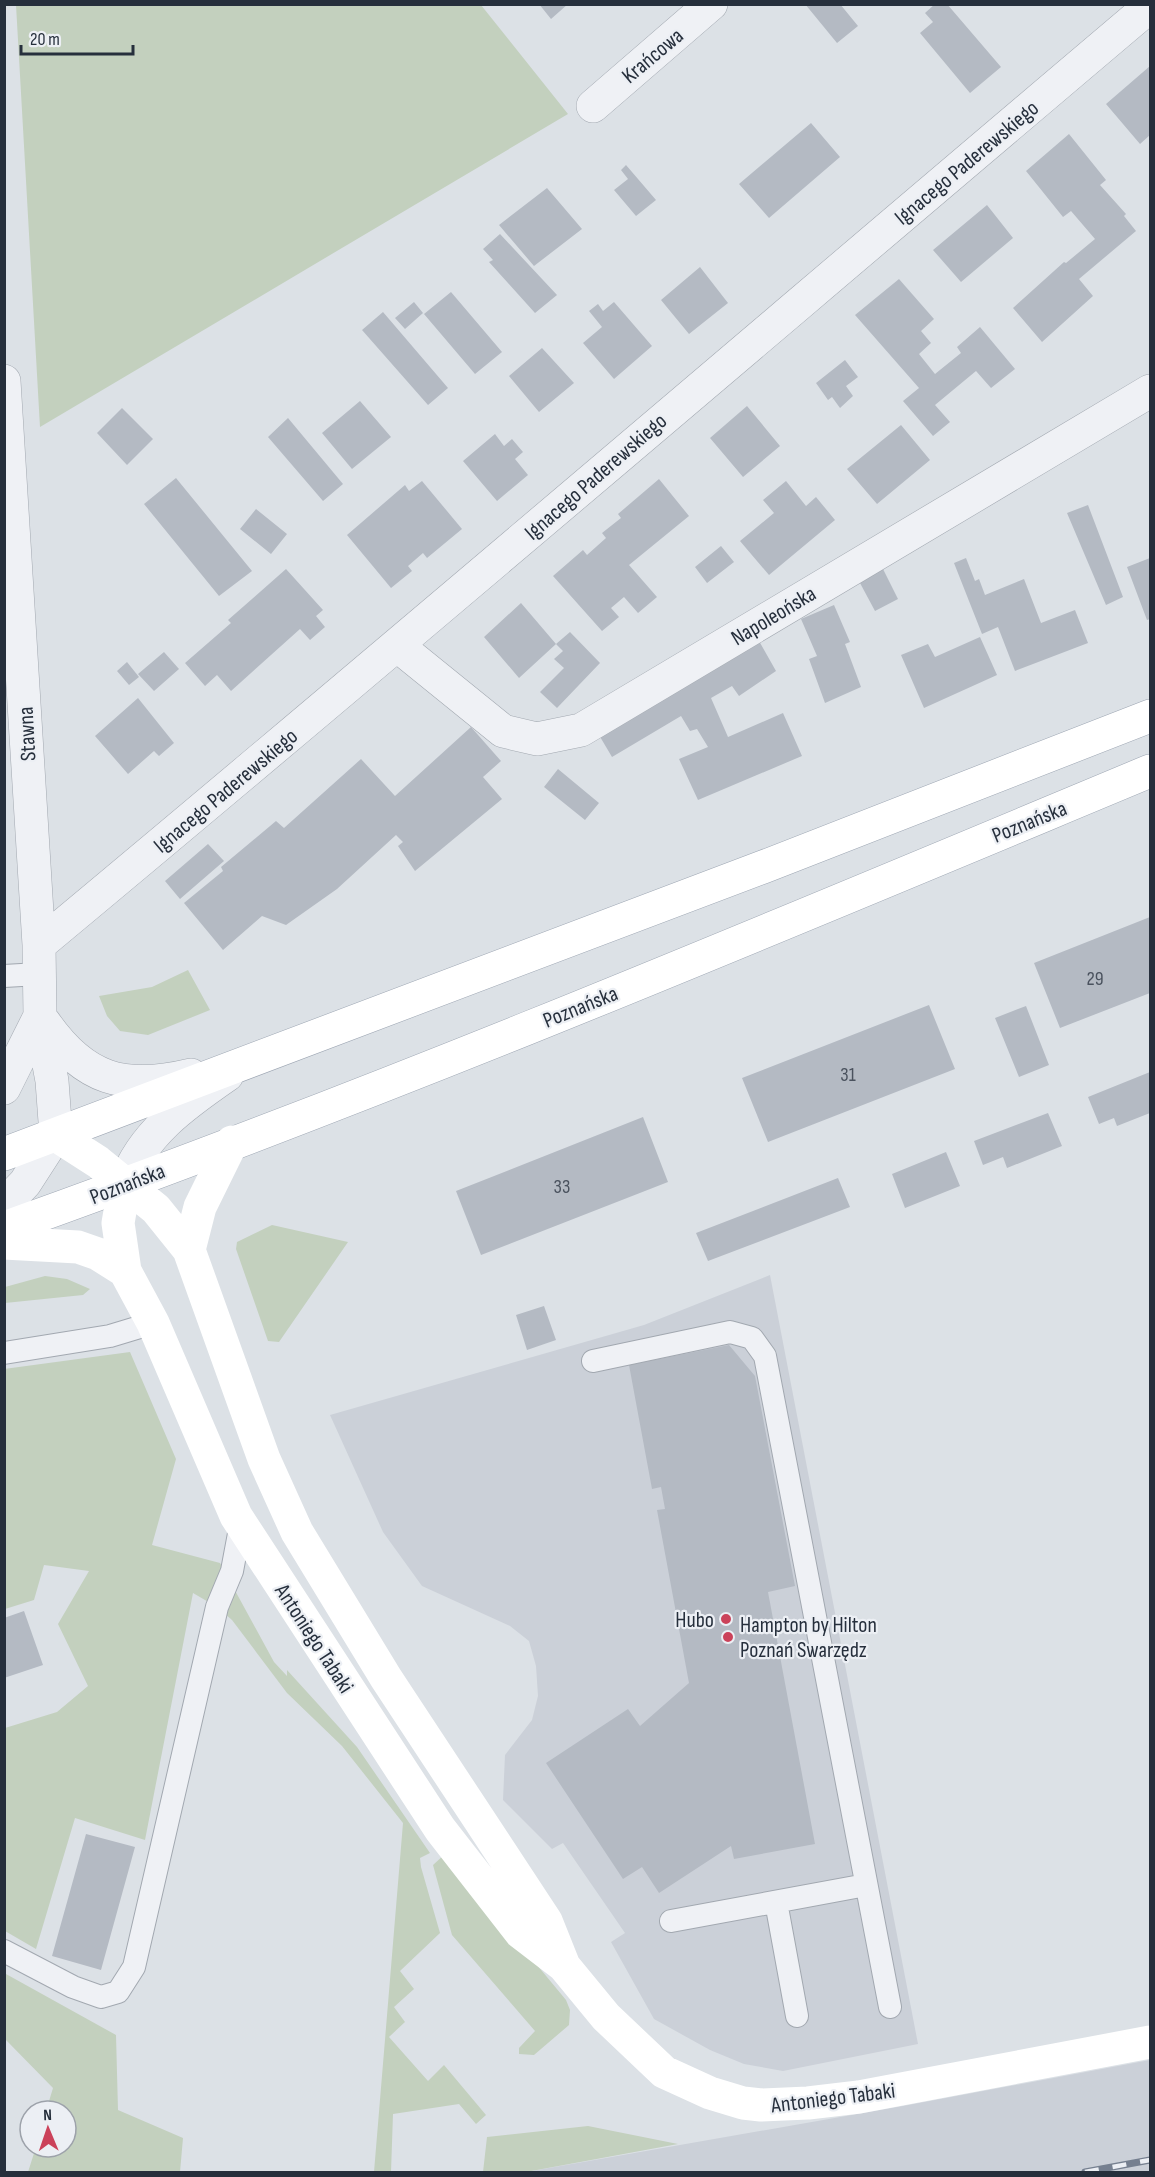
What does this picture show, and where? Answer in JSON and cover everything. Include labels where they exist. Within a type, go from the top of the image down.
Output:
[{"type":"street","name":"Krańcowa","points":[[593,106],[711,4]]},
{"type":"street","name":"Ignacego Paderewskiego","points":[[39,959],[610,462],[1150,6]]},
{"type":"street","name":"Stawna","points":[[4,381],[39,959],[40,1016],[52,1081],[56,1135]]},
{"type":"street","name":"Napoleońska","points":[[398,646],[502,730],[537,739],[581,730],[1150,391]]},
{"type":"street","points":[[4,1154],[763,867],[1150,716]]},
{"type":"street","name":"Poznańska","points":[[4,1228],[232,1142],[626,988],[1150,771]]},
{"type":"street","name":"Stawna","points":[[4,1088],[40,1016]]},
{"type":"street","points":[[40,1016],[69,1054],[84,1065],[113,1079],[154,1082],[243,1064]]},
{"type":"street","name":"Antoniego Tabaki","points":[[243,1064],[189,1102],[155,1132],[136,1158],[125,1183],[118,1223],[125,1271],[153,1323],[210,1460],[241,1523],[463,1861],[521,1933],[564,1966],[606,2017],[664,2072],[710,2093],[761,2105],[859,2097],[1150,2042]]},
{"type":"street","points":[[4,1205],[25,1183],[56,1135]]},
{"type":"street","name":"Antoniego Tabaki","points":[[56,1135],[98,1162],[156,1209],[189,1250],[264,1459],[297,1532],[392,1687],[540,1912],[552,1932],[564,1966]]},
{"type":"street","points":[[189,1250],[200,1207],[232,1142]]},
{"type":"street","name":"Antoniego Tabaki","points":[[4,1243],[78,1247],[98,1254],[125,1271]]},
{"type":"lane","points":[[4,976],[39,959]]},
{"type":"lane","points":[[4,1353],[110,1336],[153,1323]]},
{"type":"lane","points":[[593,1362],[730,1332],[752,1338],[765,1356],[890,2007]]},
{"type":"lane","points":[[4,1951],[74,1988],[101,1996],[118,1992],[134,1966],[217,1607],[232,1571],[241,1523]]},
{"type":"lane","points":[[671,1921],[866,1885]]},
{"type":"lane","points":[[776,1902],[797,2016]]},
{"type":"shaded area","points":[[770,1275],[918,2044],[783,2071],[744,2064],[710,2050],[654,2019],[611,1942],[625,1933],[563,1843],[552,1849],[503,1800],[505,1755],[532,1720],[538,1696],[536,1666],[529,1641],[510,1626],[422,1586],[383,1532],[330,1415],[644,1325]]},
{"type":"shaded area","points":[[1150,2060],[1150,2172],[526,2172],[903,2106]]},
{"type":"green space","points":[[16,5],[481,5],[568,114],[40,427]]},
{"type":"green space","points":[[188,970],[210,1010],[148,1035],[120,1031],[107,1016],[99,996],[152,987]]},
{"type":"green space","points":[[272,1225],[348,1242],[279,1342],[268,1341],[236,1249],[237,1242]]},
{"type":"green space","points":[[45,1276],[67,1279],[90,1289],[83,1295],[5,1303],[5,1287]]},
{"type":"green space","points":[[130,1352],[176,1459],[152,1545],[220,1563],[274,1662],[287,1676],[287,1670],[357,1747],[430,1853],[420,1858],[421,1867],[440,1933],[400,1971],[414,1989],[394,2007],[405,2022],[389,2037],[428,2081],[444,2065],[486,2115],[476,2124],[459,2104],[393,2114],[391,2172],[374,2172],[403,1823],[342,1746],[287,1693],[232,1620],[217,1607],[193,1593],[145,1840],[75,1818],[36,1949],[5,1931],[5,1728],[57,1712],[88,1686],[58,1624],[89,1571],[44,1565],[34,1600],[5,1609],[4,1369]]},
{"type":"green space","points":[[445,1854],[566,2000],[570,2010],[569,2025],[534,2055],[519,2054],[519,2048],[535,2031],[452,1935],[433,1865]]},
{"type":"green space","points":[[6,1974],[116,2035],[118,2110],[183,2138],[180,2172],[28,2172],[32,2159],[78,2159],[78,2099],[50,2099],[53,2088],[5,2039]]},
{"type":"green space","points":[[588,2126],[678,2144],[526,2172],[483,2172],[487,2137]]},
{"type":"building","points":[[539,4],[568,4],[551,19]]},
{"type":"building","points":[[805,4],[840,4],[858,26],[837,43]]},
{"type":"building","points":[[935,4],[947,4],[1001,67],[970,93],[920,33],[933,22],[925,13]]},
{"type":"building","points":[[1150,66],[1150,135],[1140,144],[1106,104]]},
{"type":"building","points":[[811,123],[840,157],[769,218],[739,184]]},
{"type":"building","points":[[1069,134],[1106,180],[1100,185],[1126,214],[1124,216],[1136,231],[1079,279],[1093,296],[1042,342],[1013,308],[1064,262],[1066,263],[1095,239],[1071,211],[1063,217],[1026,171]]},
{"type":"building","points":[[626,165],[656,200],[636,216],[614,190],[628,179],[621,170]]},
{"type":"building","points":[[547,188],[582,229],[534,266],[499,225]]},
{"type":"building","points":[[987,205],[1013,238],[961,282],[933,250]]},
{"type":"building","points":[[500,234],[557,295],[535,313],[489,262],[493,260],[483,249]]},
{"type":"building","points":[[700,267],[728,303],[689,334],[661,300]]},
{"type":"building","points":[[899,279],[934,319],[921,331],[931,343],[919,354],[935,374],[961,353],[957,347],[980,327],[1015,369],[991,388],[976,371],[935,405],[950,422],[933,436],[903,401],[919,388],[855,315]]},
{"type":"building","points":[[451,292],[502,352],[475,374],[424,314]]},
{"type":"building","points":[[414,302],[423,313],[405,329],[395,318]]},
{"type":"building","points":[[614,302],[652,346],[614,379],[583,343],[602,327],[589,311],[598,304],[603,311]]},
{"type":"building","points":[[383,312],[448,388],[428,405],[362,330]]},
{"type":"building","points":[[542,348],[574,383],[539,412],[509,376]]},
{"type":"building","points":[[845,360],[858,377],[846,386],[853,396],[840,408],[832,397],[828,400],[816,383]]},
{"type":"building","points":[[360,401],[391,437],[352,469],[322,433]]},
{"type":"building","points":[[747,406],[780,446],[743,477],[710,438]]},
{"type":"building","points":[[122,408],[153,439],[127,465],[97,433]]},
{"type":"building","points":[[288,418],[343,484],[323,501],[268,437]]},
{"type":"building","points":[[901,425],[930,460],[877,504],[847,469]]},
{"type":"building","points":[[495,434],[504,446],[512,439],[523,452],[515,459],[528,475],[497,501],[463,461]]},
{"type":"building","points":[[176,478],[252,571],[219,596],[144,504]]},
{"type":"building","points":[[659,479],[689,516],[629,565],[657,597],[638,613],[624,597],[611,608],[619,617],[602,631],[553,576],[583,550],[587,555],[606,538],[602,533],[621,518],[618,514]]},
{"type":"building","points":[[422,481],[462,529],[427,558],[423,553],[408,566],[412,571],[391,588],[347,535],[405,485],[409,491]]},
{"type":"building","points":[[786,481],[806,506],[816,497],[835,520],[769,575],[740,541],[774,513],[763,500]]},
{"type":"building","points":[[1088,505],[1123,597],[1106,605],[1067,513]]},
{"type":"building","points":[[256,509],[287,534],[271,554],[240,529]]},
{"type":"building","points":[[721,546],[734,562],[707,583],[695,567]]},
{"type":"building","points":[[966,558],[975,581],[979,579],[985,595],[1024,579],[1041,623],[1075,610],[1088,643],[1015,671],[998,627],[982,634],[954,563]]},
{"type":"building","points":[[1150,558],[1150,619],[1147,620],[1127,567]]},
{"type":"building","points":[[286,569],[323,610],[316,616],[325,627],[310,640],[300,629],[231,691],[217,675],[205,686],[185,663],[231,623],[228,620]]},
{"type":"building","points":[[883,569],[898,599],[875,611],[860,583]]},
{"type":"building","points":[[521,603],[556,644],[519,678],[484,637]]},
{"type":"building","points":[[834,605],[850,642],[845,644],[861,687],[825,703],[809,659],[817,656],[801,619]]},
{"type":"building","points":[[570,632],[600,663],[557,708],[540,692],[564,668],[554,659],[563,651],[556,644]]},
{"type":"building","points":[[980,637],[997,675],[924,708],[901,655],[928,644],[935,657]]},
{"type":"building","points":[[759,641],[776,671],[739,696],[732,686],[711,698],[728,737],[783,713],[802,756],[698,800],[679,759],[708,747],[697,729],[690,731],[681,716],[612,757],[599,735]]},
{"type":"building","points":[[164,652],[179,669],[154,691],[138,674]]},
{"type":"building","points":[[127,662],[139,677],[129,685],[117,671]]},
{"type":"building","points":[[138,698],[174,743],[159,756],[154,751],[128,774],[95,736]]},
{"type":"building","points":[[471,727],[501,761],[483,777],[502,799],[415,871],[398,846],[403,842],[396,835],[337,889],[286,925],[262,916],[223,950],[184,903],[223,871],[221,867],[276,821],[284,828],[361,759],[395,796]]},
{"type":"building","points":[[558,769],[599,803],[585,820],[544,787]]},
{"type":"building","points":[[208,844],[224,861],[180,899],[165,881]]},
{"type":"building","points":[[1150,917],[1150,993],[1060,1028],[1034,963]]},
{"type":"building","points":[[929,1005],[955,1069],[768,1142],[742,1078]]},
{"type":"building","points":[[1026,1006],[1049,1065],[1019,1077],[995,1018]]},
{"type":"building","points":[[1150,1072],[1150,1113],[1117,1126],[1114,1118],[1099,1124],[1088,1097]]},
{"type":"building","points":[[1048,1113],[1062,1146],[1007,1168],[1003,1157],[983,1165],[974,1141]]},
{"type":"building","points":[[643,1117],[668,1182],[481,1255],[456,1191]]},
{"type":"building","points":[[946,1152],[960,1186],[905,1208],[892,1174]]},
{"type":"building","points":[[838,1178],[850,1207],[708,1261],[696,1233]]},
{"type":"building","points":[[544,1306],[556,1340],[527,1350],[516,1315]]},
{"type":"building","name":"Hampton by Hilton Poznań Swarzędz","points":[[729,1345],[755,1376],[795,1586],[768,1592],[815,1844],[734,1859],[731,1846],[659,1893],[642,1867],[623,1879],[546,1763],[628,1709],[640,1726],[689,1683],[657,1510],[665,1509],[661,1487],[652,1489],[629,1365]]},
{"type":"building","points":[[24,1611],[43,1665],[4,1678],[4,1618]]},
{"type":"building","points":[[86,1834],[135,1847],[101,1970],[52,1956]]},
{"type":"railway","points":[[1085,2172],[1150,2160]]},
{"type":"place","name":"Hubo","points":[[726,1619]]},
{"type":"place","name":"Hampton by Hilton Poznań Swarzędz","points":[[728,1637]]}]
